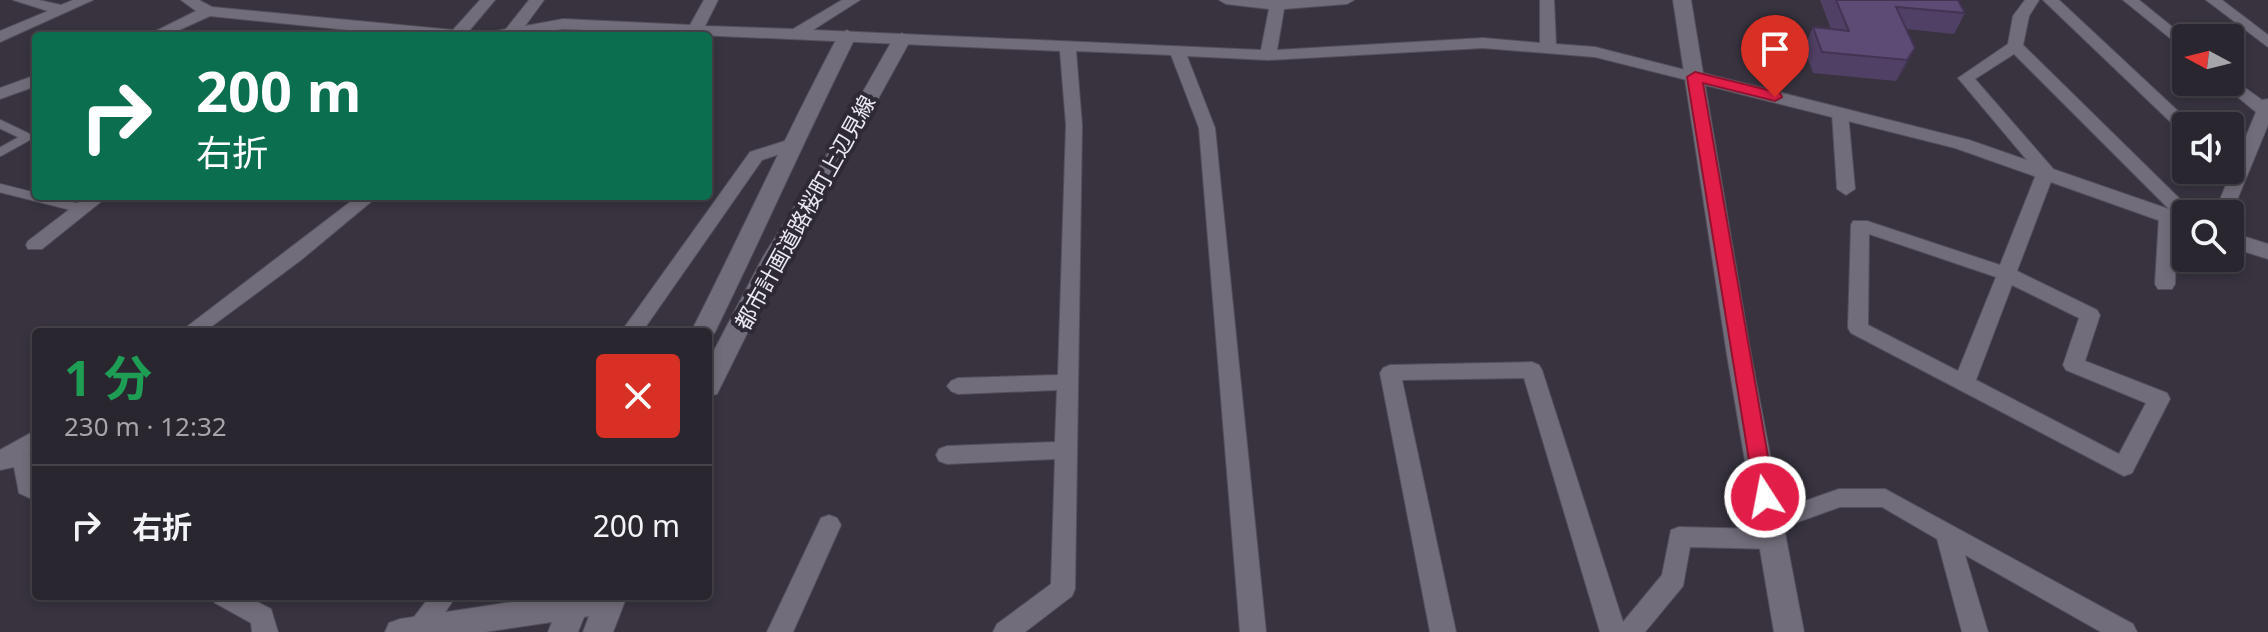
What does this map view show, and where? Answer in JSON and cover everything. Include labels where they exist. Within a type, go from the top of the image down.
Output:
[{"type":"street","points":[[20,0],[62,10]]},
{"type":"street","points":[[0,37],[86,0]]},
{"type":"street","points":[[188,0],[208,11],[418,32]]},
{"type":"street","points":[[460,32],[488,0]]},
{"type":"street","points":[[512,32],[537,0]]},
{"type":"street","points":[[695,30],[711,0]]},
{"type":"street","points":[[796,34],[853,0]]},
{"type":"street","points":[[1226,0],[1347,0]]},
{"type":"street","points":[[1547,0],[1548,47]]},
{"type":"street","points":[[1682,0],[1739,355],[1789,632]]},
{"type":"street","points":[[2032,0],[2021,16],[2015,46],[1966,78],[2046,171]]},
{"type":"street","points":[[2050,0],[2172,114]]},
{"type":"street","points":[[2130,0],[2172,34]]},
{"type":"street","points":[[2213,0],[2268,42]]},
{"type":"street","points":[[1268,55],[1278,2]]},
{"type":"street","points":[[163,32],[208,11]]},
{"type":"street","points":[[524,32],[563,24],[1268,55],[1483,43],[1595,52],[1962,144],[2046,171],[2172,218]]},
{"type":"street","points":[[318,32],[328,25]]},
{"type":"street","name":"都市計画道路桜町上辺見線","points":[[705,328],[770,198],[791,144],[847,36]]},
{"type":"street","name":"都市計画道路桜町上辺見線","points":[[712,379],[774,257],[841,148],[902,39]]},
{"type":"street","points":[[2015,46],[2172,201]]},
{"type":"street","points":[[1006,632],[1063,589],[1074,125],[1068,48]]},
{"type":"street","points":[[1177,51],[1207,128],[1253,632]]},
{"type":"street","points":[[0,94],[32,82]]},
{"type":"street","points":[[2244,93],[2267,110],[2244,151]]},
{"type":"street","points":[[1840,113],[1846,189]]},
{"type":"street","points":[[634,328],[756,156],[791,144]]},
{"type":"street","points":[[1964,384],[2046,171]]},
{"type":"street","points":[[35,245],[94,200]]},
{"type":"street","points":[[195,328],[364,200]]},
{"type":"street","points":[[1860,225],[2007,274],[2090,315],[2073,365],[2159,399],[2124,467],[1858,328],[1860,225]]},
{"type":"street","points":[[2244,244],[2268,252]]},
{"type":"street","points":[[2165,284],[2172,247]]},
{"type":"street","points":[[1443,632],[1390,373],[1532,370],[1613,632]]},
{"type":"street","points":[[958,386],[1068,382]]},
{"type":"street","points":[[14,448],[25,461],[27,487],[32,490]]},
{"type":"street","points":[[947,455],[1066,450]]},
{"type":"street","points":[[1630,632],[1674,579],[1679,537],[1771,531],[1839,498],[1885,498],[2124,632]]},
{"type":"street","points":[[780,632],[829,525]]},
{"type":"street","points":[[1947,532],[1975,632]]},
{"type":"street","points":[[231,600],[262,617],[265,632]]},
{"type":"street","points":[[410,630],[440,600]]},
{"type":"street","points":[[410,630],[571,611],[605,600]]},
{"type":"street","points":[[598,632],[610,600]]},
{"type":"lane","points":[[0,124],[27,137],[0,152]]},
{"type":"lane","points":[[0,188],[32,196]]},
{"type":"lane","points":[[47,200],[83,209]]},
{"type":"building","points":[[1836,0],[1958,0],[1965,13],[1896,7],[1915,48],[1907,60],[1822,52],[1813,27],[1849,31]]},
{"type":"route","points":[[1765,497],[1695,77],[1775,97]]}]
